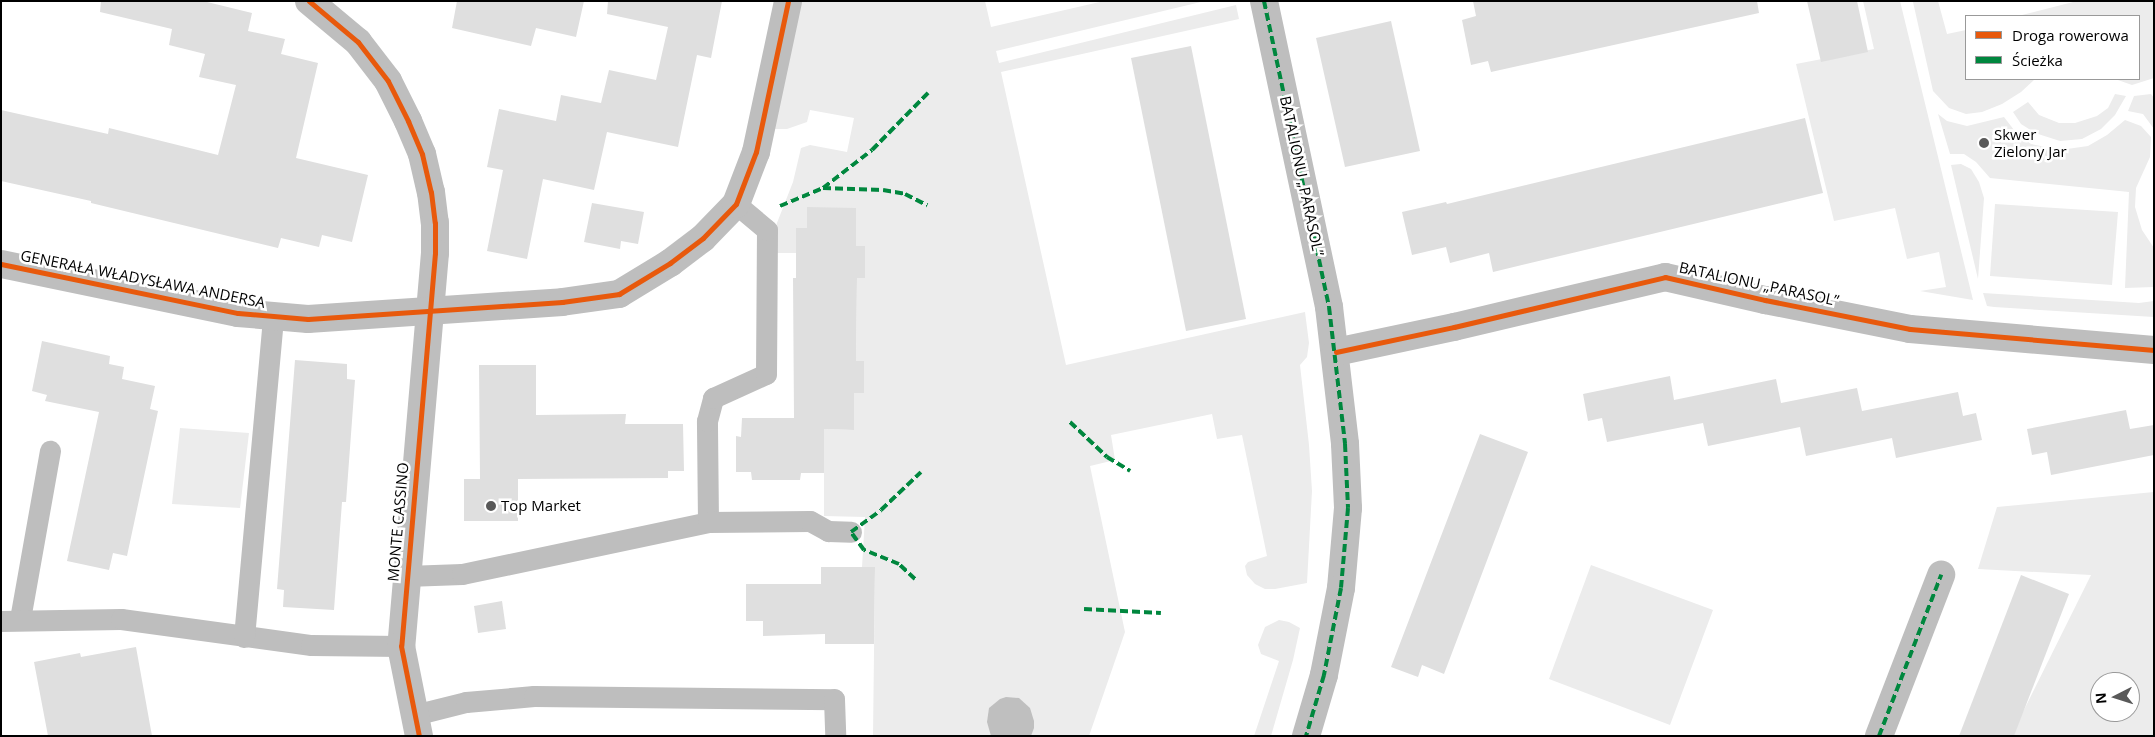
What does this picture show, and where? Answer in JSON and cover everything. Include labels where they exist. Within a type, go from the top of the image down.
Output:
[{"type":"street","name":"MONTE CASSINO","points":[[309,1],[358,42],[388,81],[422,154],[435,223],[430,309],[401,646],[417,726]]},
{"type":"street","points":[[736,204],[756,152],[788,1]]},
{"type":"street","name":"BATALIONU „PARASOL”","points":[[1264,1],[1320,262],[1336,352],[1345,444],[1348,508],[1347,538],[1338,611],[1324,675],[1306,736]]},
{"type":"street","name":"GENERAŁA WŁADYSŁAWA ANDERSA","points":[[1,264],[238,313],[308,319],[430,309],[562,302],[619,294],[670,263],[703,238],[736,204]]},
{"type":"street","name":"BATALIONU „PARASOL”","points":[[1336,352],[1665,276],[1765,300],[1910,329],[2154,350]]},
{"type":"street","points":[[1879,736],[1941,575]]},
{"type":"lane","points":[[708,522],[707,421],[713,398],[766,374],[767,230],[736,204]]},
{"type":"lane","points":[[244,637],[273,316]]},
{"type":"lane","points":[[50,451],[10,620],[121,619],[311,645],[401,646]]},
{"type":"lane","points":[[406,576],[462,574],[708,522],[810,521],[828,531],[851,532]]},
{"type":"lane","points":[[417,726],[466,702],[534,696],[834,699],[835,736]]},
{"type":"shaded area","points":[[801,1],[985,1],[991,27],[1104,1],[1205,1],[996,51],[999,63],[1236,5],[1239,19],[1001,72],[1066,365],[1305,312],[1309,343],[1307,357],[1300,365],[1312,491],[1307,583],[1265,589],[1255,584],[1247,575],[1245,566],[1248,562],[1267,556],[1242,435],[1217,439],[1212,414],[1111,435],[1115,460],[1090,466],[1125,632],[1089,736],[873,736],[875,568],[862,567],[865,517],[824,516],[824,429],[854,430],[854,393],[864,393],[864,361],[856,361],[857,278],[865,278],[865,246],[856,246],[856,208],[807,208],[807,228],[796,228],[796,253],[777,253],[775,228],[793,182],[801,148],[810,145],[847,152],[854,118],[810,110],[807,122],[787,129],[774,129]]},
{"type":"shaded area","points":[[1863,1],[1900,1],[1973,300],[1920,291],[1946,287],[1939,252],[1907,259],[1895,208],[1834,221],[1796,64],[1874,49]]},
{"type":"shaded area","points":[[1938,1],[1947,34],[1965,30],[1965,80],[2034,80],[2021,92],[2002,104],[1982,112],[1966,114],[1949,108],[1933,91],[1913,2]]},
{"type":"shaded area","points":[[2077,1],[2154,1],[2154,78],[2132,85],[2118,80],[2140,80],[2140,15],[2022,15]]},
{"type":"shaded area","points":[[2115,94],[2126,96],[2115,115],[2101,129],[2082,139],[2060,141],[2035,133],[2021,124],[2013,112],[2028,102],[2039,115],[2059,123],[2075,123],[2097,116],[2108,108]]},
{"type":"shaded area","points":[[2151,94],[2154,98],[2154,129],[2143,114],[2128,111],[2134,96]]},
{"type":"shaded area","points":[[1938,114],[1947,121],[1967,126],[2004,117],[2014,130],[2031,144],[2060,150],[2088,146],[2107,135],[2125,120],[2141,126],[2151,137],[2150,157],[2136,188],[2135,207],[2142,230],[2154,248],[2154,287],[2125,288],[2129,192],[1990,178],[1976,162],[1964,154],[1950,154]]},
{"type":"shaded area","points":[[1961,164],[1971,169],[1979,182],[1984,198],[1978,279],[1951,165]]},
{"type":"shaded area","points":[[1995,204],[2118,212],[2112,285],[1990,276]]},
{"type":"shaded area","points":[[1983,293],[2139,303],[2154,301],[2154,317],[1994,307],[1987,306]]},
{"type":"shaded area","points":[[180,428],[249,433],[240,508],[172,504]]},
{"type":"shaded area","points":[[2154,492],[2154,736],[2011,736],[2091,575],[1978,569],[1997,507]]},
{"type":"shaded area","points":[[1591,565],[1713,610],[1670,725],[1549,679]]},
{"type":"shaded area","points":[[1279,620],[1289,622],[1300,628],[1293,660],[1271,736],[1254,736],[1279,661],[1261,654],[1258,645],[1265,627]]},
{"type":"shaded area","points":[[1006,697],[1019,698],[1030,708],[1034,721],[1031,736],[991,736],[987,722],[989,708],[1000,699]]},
{"type":"building","points":[[101,1],[203,1],[252,13],[248,31],[285,39],[281,54],[318,63],[296,158],[368,175],[352,242],[322,235],[319,247],[281,238],[278,248],[91,203],[91,201],[1,181],[1,110],[108,134],[109,128],[218,155],[236,85],[199,77],[205,54],[169,45],[172,29],[100,12]]},
{"type":"building","points":[[457,1],[584,1],[576,37],[536,28],[531,46],[452,28]]},
{"type":"building","points":[[608,1],[722,1],[711,58],[697,55],[678,147],[607,132],[594,190],[543,179],[527,259],[487,251],[503,170],[487,167],[499,109],[556,121],[561,95],[601,103],[609,70],[656,80],[668,27],[607,14]]},
{"type":"building","points":[[1473,1],[1757,1],[1759,13],[1491,72],[1488,61],[1471,65],[1462,20],[1476,16]]},
{"type":"building","points":[[1807,1],[1857,1],[1868,52],[1821,62]]},
{"type":"building","points":[[1391,21],[1420,151],[1345,167],[1316,38]]},
{"type":"building","points":[[1191,46],[1246,319],[1186,331],[1131,58]]},
{"type":"building","points":[[1805,118],[1823,193],[1493,272],[1489,253],[1450,263],[1446,247],[1412,255],[1402,212],[1446,202],[1447,204]]},
{"type":"building","points":[[592,203],[644,212],[638,244],[621,241],[620,249],[584,242]]},
{"type":"building","points":[[807,207],[856,208],[856,246],[865,246],[865,278],[857,278],[856,361],[864,361],[864,393],[854,393],[854,430],[824,429],[824,473],[801,473],[800,480],[752,480],[751,472],[736,472],[736,436],[741,437],[742,418],[794,418],[793,278],[796,278],[796,228],[807,228]]},
{"type":"building","points":[[42,341],[110,356],[109,364],[124,367],[122,379],[155,386],[150,409],[158,411],[127,556],[113,553],[109,570],[67,561],[99,412],[45,401],[47,395],[32,391]]},
{"type":"building","points":[[295,360],[347,364],[347,379],[355,380],[346,502],[342,502],[334,610],[283,607],[284,590],[277,589]]},
{"type":"building","points":[[479,365],[536,365],[536,415],[626,414],[625,424],[683,424],[684,471],[668,471],[668,478],[518,479],[518,521],[464,521],[464,479],[480,479]]},
{"type":"building","points":[[1670,376],[1674,400],[1776,379],[1781,403],[1857,388],[1862,411],[1958,392],[1963,416],[1976,413],[1982,440],[1896,458],[1892,438],[1806,456],[1800,427],[1708,446],[1703,423],[1607,442],[1602,418],[1588,421],[1583,394]]},
{"type":"building","points":[[2126,410],[2130,429],[2154,425],[2154,455],[2051,475],[2047,452],[2032,455],[2027,429]]},
{"type":"building","points":[[1480,434],[1528,452],[1444,674],[1422,665],[1418,677],[1391,667]]},
{"type":"building","points":[[821,567],[875,567],[874,644],[825,644],[825,634],[763,636],[763,621],[746,621],[746,584],[821,584]]},
{"type":"building","points":[[2021,575],[2069,594],[2014,736],[1959,736]]},
{"type":"building","points":[[502,601],[506,629],[478,633],[474,606]]},
{"type":"building","points":[[136,647],[152,736],[48,736],[34,662],[80,653],[81,657]]},
{"type":"marked path","points":[[1264,1],[1329,307],[1345,444],[1348,508],[1341,588],[1324,675],[1306,736]]},
{"type":"marked path","points":[[823,188],[872,150],[928,93]]},
{"type":"marked path","points":[[780,206],[823,188],[883,190],[905,194],[927,205]]},
{"type":"marked path","points":[[1070,422],[1107,457],[1130,471]]},
{"type":"marked path","points":[[915,579],[899,564],[864,550],[851,532],[881,510],[921,472]]},
{"type":"marked path","points":[[1879,736],[1941,575]]},
{"type":"marked path","points":[[1084,609],[1161,613]]},
{"type":"cycle path","points":[[309,1],[358,42],[388,81],[422,154],[431,192],[435,223],[435,253],[401,646],[419,736]]},
{"type":"cycle path","points":[[1,264],[238,313],[308,319],[562,302],[619,294],[670,263],[703,238],[736,204],[756,152],[788,1]]},
{"type":"cycle path","points":[[1336,352],[1454,327],[1665,277],[1765,300],[1910,329],[2154,350]]},
{"type":"place","name":"Skwer Zielony Jar","points":[[1984,143]]},
{"type":"place","name":"Top Market","points":[[491,506]]}]
